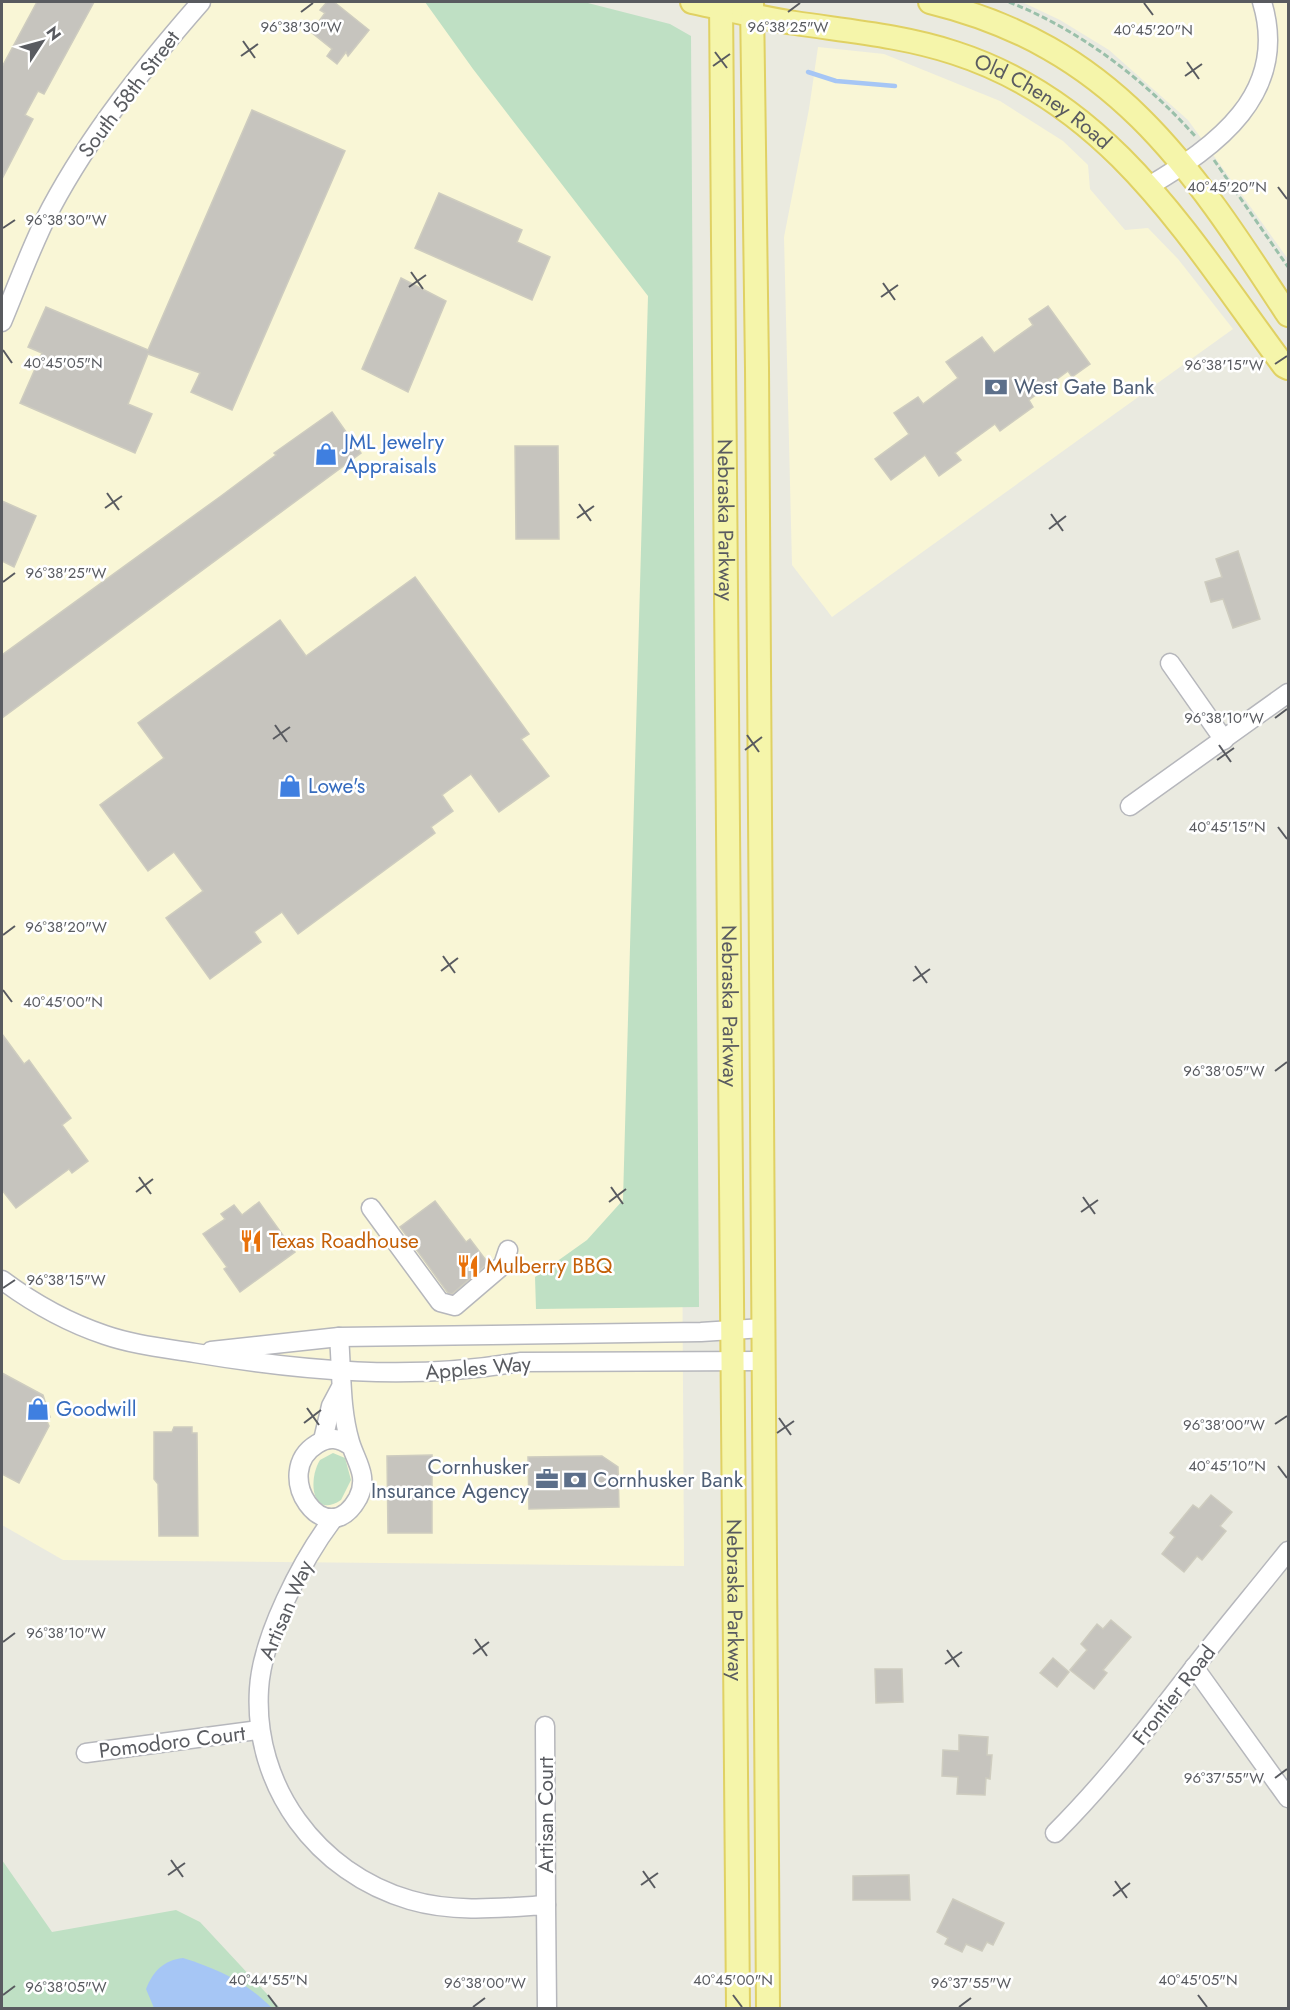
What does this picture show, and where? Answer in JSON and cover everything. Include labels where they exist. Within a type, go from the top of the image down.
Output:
[{"type":"main road","name":"Old Cheney Road","points":[[692,2],[751,8],[918,43],[953,52],[1035,88],[1079,118],[1121,155],[1149,186],[1284,366],[1288,368]]},
{"type":"main road","name":"Old Cheney Road","points":[[930,2],[973,7],[1039,42],[1085,71],[1140,116],[1184,165],[1288,315]]},
{"type":"main road","name":"Nebraska Parkway","points":[[721,4],[738,2008]]},
{"type":"main road","name":"Nebraska Parkway","points":[[751,8],[757,368],[768,2008]]},
{"type":"street","name":"South 58th Street","points":[[2,322],[50,210],[87,146],[106,117],[201,2]]},
{"type":"street","points":[[1149,186],[1184,165],[1244,122],[1266,94],[1274,72],[1276,38],[1262,2]]},
{"type":"street","points":[[1170,663],[1224,740]]},
{"type":"street","points":[[1130,806],[1288,693]]},
{"type":"street","points":[[371,1208],[440,1302],[455,1306],[503,1265],[508,1250]]},
{"type":"street","name":"Apples Way","points":[[2,1280],[23,1296],[105,1335],[258,1364],[404,1374],[481,1369],[520,1362],[763,1361]]},
{"type":"street","name":"Apples Way","points":[[194,1353],[267,1343],[339,1337],[679,1333],[762,1328]]},
{"type":"street","points":[[339,1337],[340,1389],[351,1446],[361,1466],[361,1488],[352,1507],[344,1515],[333,1520],[310,1509],[301,1494],[298,1486],[305,1457],[316,1444],[324,1440],[334,1438],[351,1446]]},
{"type":"street","points":[[324,1440],[331,1406],[340,1389]]},
{"type":"street","name":"Artisan Way","points":[[333,1520],[304,1562],[273,1633],[262,1667],[258,1730],[272,1772],[296,1820],[328,1856],[364,1881],[386,1892],[430,1905],[461,1908],[546,1905]]},
{"type":"street","name":"Frontier Road","points":[[1055,1833],[1090,1798],[1135,1746],[1194,1667],[1288,1551]]},
{"type":"street","points":[[1194,1667],[1288,1798]]},
{"type":"street","name":"Artisan Court","points":[[545,1726],[546,1905]]},
{"type":"street","name":"Pomodoro Court","points":[[86,1753],[258,1730]]},
{"type":"street","points":[[546,1905],[547,2008]]},
{"type":"shaded area","points":[[2,2],[431,2],[650,287],[679,667],[684,1566],[63,1560],[2,1525]]},
{"type":"shaded area","points":[[1022,2],[1288,2],[1288,259],[1188,120],[1109,50],[1060,20]]},
{"type":"shaded area","name":"West Gate Bank","points":[[818,47],[884,54],[1000,101],[1063,141],[1088,165],[1090,189],[1125,230],[1148,228],[1178,259],[1233,329],[832,617],[792,565],[784,237],[809,109]]},
{"type":"green space","points":[[425,2],[584,2],[670,24],[691,36],[699,1307],[536,1309],[535,1277],[587,1240],[623,1200],[648,296],[473,69]]},
{"type":"green space","points":[[333,1453],[345,1458],[351,1480],[341,1500],[331,1505],[323,1505],[315,1495],[314,1477],[320,1460]]},
{"type":"green space","points":[[2,1860],[52,1932],[176,1910],[200,1922],[280,2008],[2,2008]]},
{"type":"water","points":[[183,1958],[231,1977],[272,2008],[154,2008],[146,1989],[152,1977],[165,1964]]},
{"type":"building","points":[[37,2],[94,2],[44,94],[38,91],[25,115],[33,119],[2,179],[2,67]]},
{"type":"building","points":[[327,2],[334,2],[369,30],[348,56],[346,52],[337,64],[327,56],[332,49],[311,32],[325,13],[320,10]]},
{"type":"building","points":[[252,110],[345,151],[232,410],[191,392],[200,373],[148,354],[128,404],[152,414],[135,453],[20,403],[42,353],[28,347],[46,307],[148,350]]},
{"type":"building","points":[[439,193],[522,230],[517,242],[550,257],[532,300],[415,248]]},
{"type":"building","points":[[401,278],[446,301],[408,392],[362,369]]},
{"type":"building","name":"West Gate Bank","points":[[1048,306],[1090,364],[1072,377],[1068,371],[1029,400],[1033,407],[1000,431],[995,424],[955,453],[961,460],[939,476],[925,455],[891,480],[875,459],[909,434],[894,413],[918,397],[923,404],[958,378],[946,362],[982,337],[994,353],[1033,325],[1029,319]]},
{"type":"building","points":[[332,412],[361,453],[2,718],[2,655],[221,496],[276,455],[274,453]]},
{"type":"building","points":[[515,446],[558,446],[559,539],[516,539]]},
{"type":"building","points":[[2,501],[36,516],[14,567],[2,561]]},
{"type":"building","points":[[1238,551],[1260,619],[1233,628],[1223,599],[1211,602],[1205,582],[1222,577],[1216,559]]},
{"type":"building","name":"Lowe's","points":[[415,577],[529,734],[521,739],[549,776],[499,812],[471,774],[442,795],[453,811],[431,827],[435,833],[298,934],[282,912],[254,932],[261,942],[210,979],[166,918],[203,891],[174,852],[148,871],[100,805],[164,758],[138,723],[280,620],[306,656]]},
{"type":"building","points":[[2,1034],[24,1064],[29,1060],[71,1118],[62,1125],[88,1161],[72,1173],[69,1169],[16,1208],[2,1190]]},
{"type":"building","points":[[435,1201],[466,1242],[470,1239],[488,1263],[452,1294],[448,1293],[400,1227]]},
{"type":"building","points":[[259,1202],[295,1252],[240,1292],[224,1269],[227,1267],[203,1234],[225,1219],[221,1214],[234,1205],[242,1215]]},
{"type":"building","points":[[2,1373],[43,1395],[50,1417],[46,1419],[49,1426],[19,1483],[2,1474]]},
{"type":"building","points":[[174,1427],[192,1427],[192,1433],[197,1433],[198,1536],[159,1536],[158,1484],[154,1479],[154,1432],[172,1432]]},
{"type":"building","points":[[432,1455],[432,1533],[388,1533],[387,1456]]},
{"type":"building","points":[[602,1456],[618,1467],[619,1507],[529,1509],[528,1457]]},
{"type":"building","points":[[1211,1495],[1232,1512],[1220,1526],[1226,1531],[1202,1560],[1197,1556],[1184,1572],[1162,1554],[1175,1537],[1170,1533],[1193,1505],[1199,1509]]},
{"type":"building","points":[[1111,1620],[1131,1637],[1103,1670],[1107,1673],[1094,1689],[1070,1670],[1087,1650],[1081,1644],[1097,1624],[1103,1629]]},
{"type":"building","points":[[1053,1658],[1069,1672],[1057,1687],[1040,1673]]},
{"type":"building","points":[[875,1669],[902,1669],[903,1702],[876,1703]]},
{"type":"building","points":[[959,1735],[988,1737],[987,1755],[992,1755],[990,1779],[986,1778],[985,1795],[957,1794],[958,1777],[942,1776],[943,1750],[959,1751]]},
{"type":"building","points":[[909,1875],[910,1900],[853,1900],[853,1876]]},
{"type":"building","points":[[953,1899],[1004,1923],[993,1945],[987,1942],[982,1951],[966,1944],[962,1952],[945,1944],[948,1938],[937,1932]]},
{"type":"waterway","points":[[808,72],[836,81],[895,86]]},
{"type":"place","name":"West Gate Bank","points":[[996,387]]},
{"type":"place","name":"JML Jewelry Appraisals","points":[[326,454]]},
{"type":"place","name":"Lowe's","points":[[290,786]]},
{"type":"place","name":"Texas Roadhouse","points":[[251,1241]]},
{"type":"place","name":"Mulberry BBQ","points":[[468,1266]]},
{"type":"place","name":"Goodwill","points":[[38,1409]]},
{"type":"place","name":"Cornhusker Insurance Agency","points":[[547,1479]]},
{"type":"place","name":"Cornhusker Bank","points":[[575,1480]]}]
